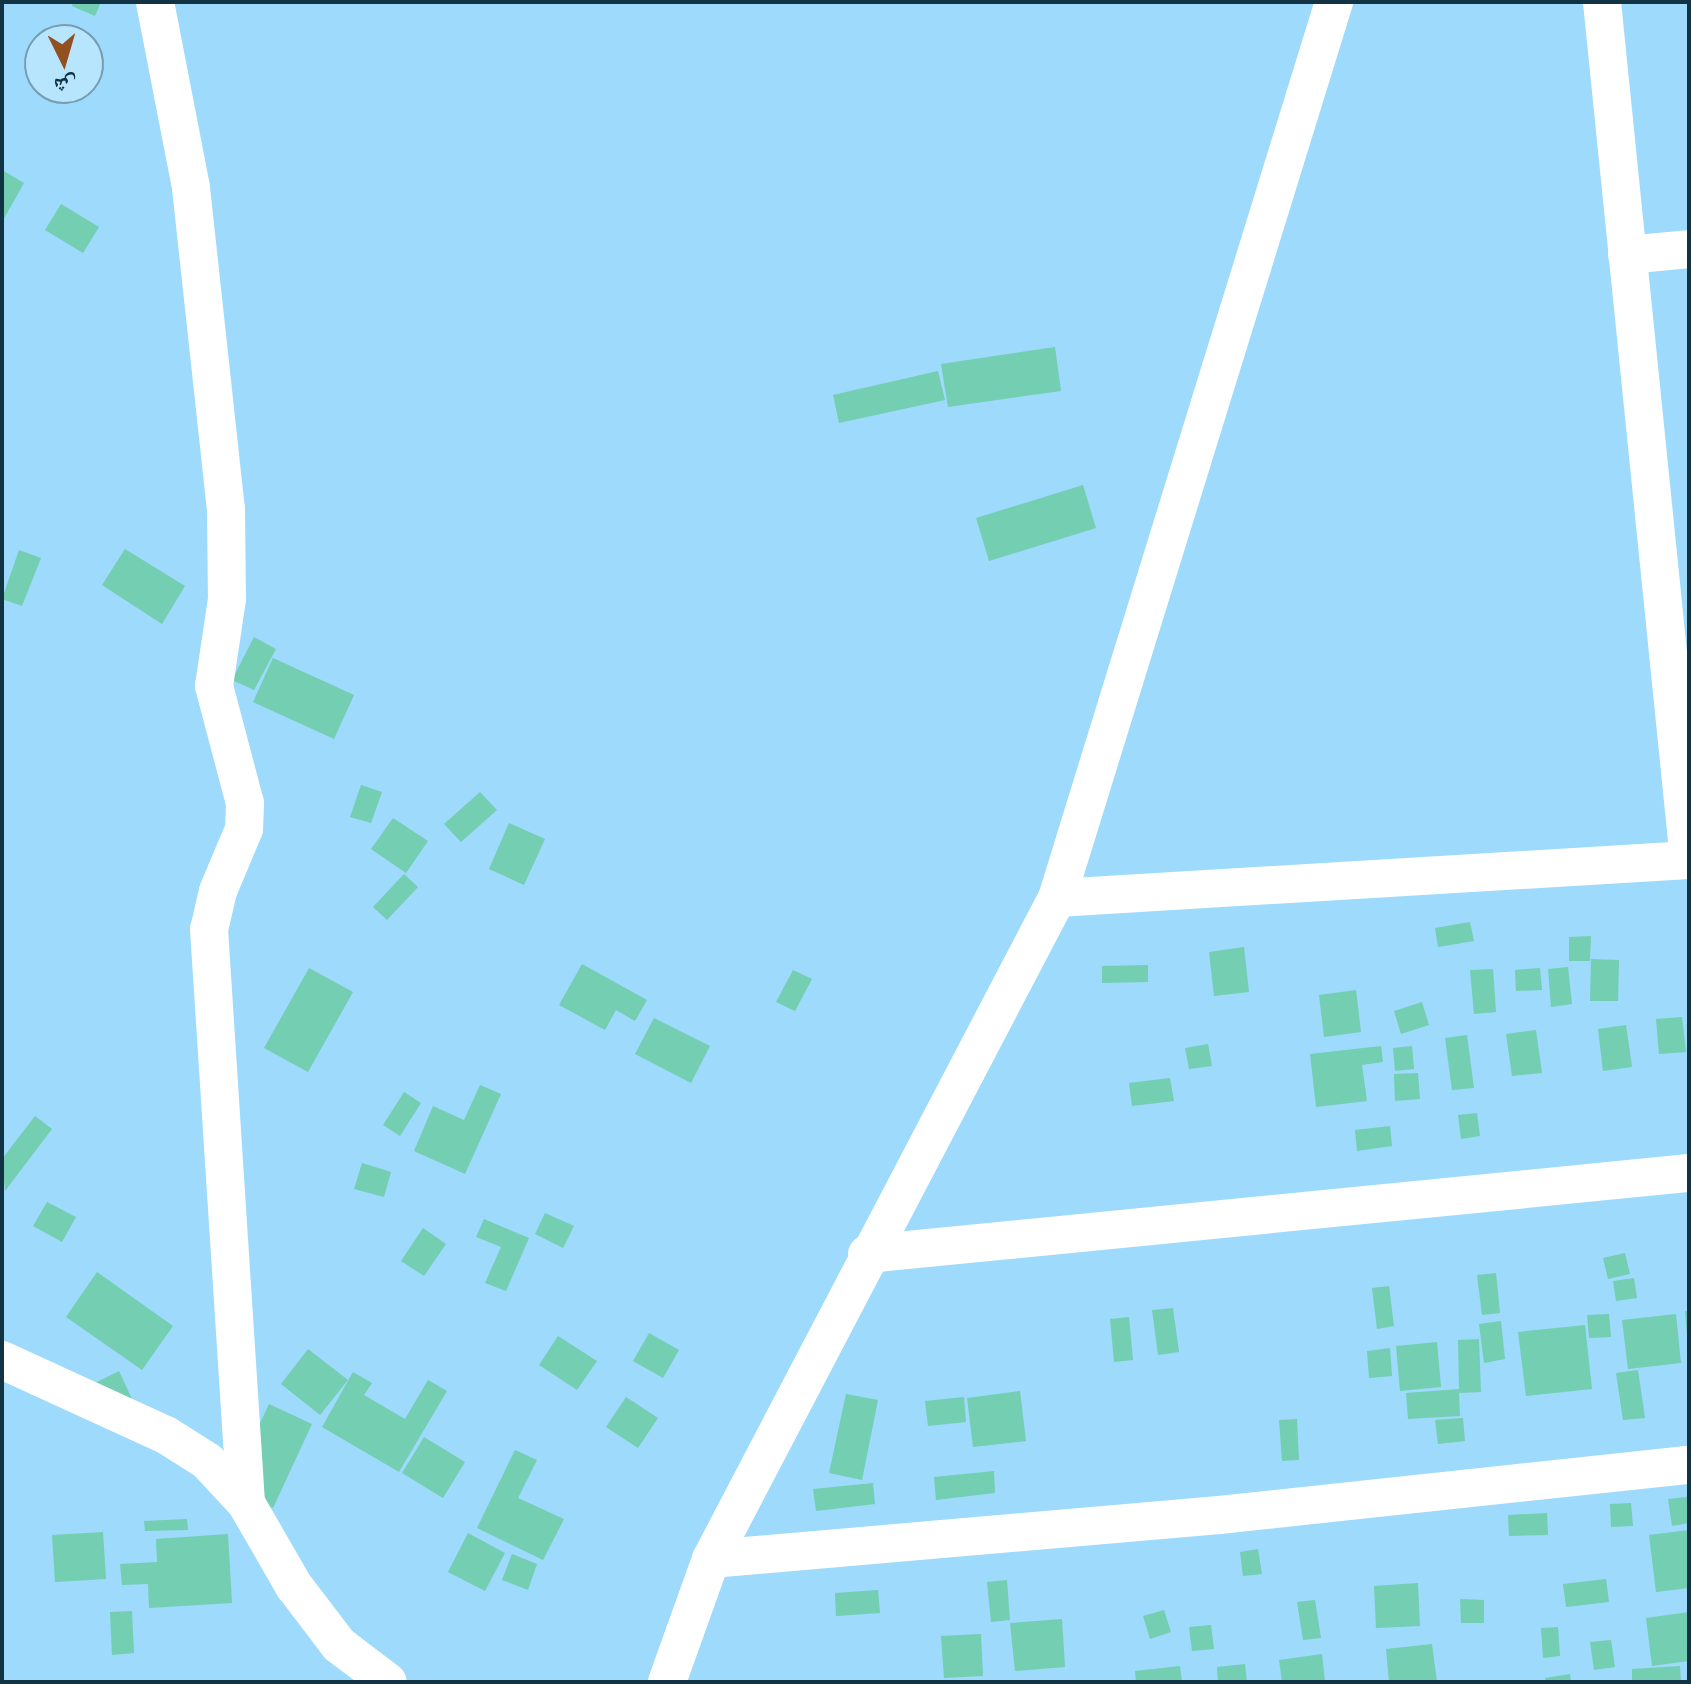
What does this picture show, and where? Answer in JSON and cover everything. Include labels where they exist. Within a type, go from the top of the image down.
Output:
[{"type":"street","points":[[155,2],[191,188],[226,509],[227,599],[214,686],[245,803],[244,829],[218,891],[209,929],[246,1503]]},
{"type":"street","points":[[667,1682],[711,1559],[867,1254],[1057,898],[1334,2]]},
{"type":"street","points":[[1057,898],[1689,860],[1672,545],[1627,255],[1602,2]]},
{"type":"street","points":[[1627,255],[1689,249]]},
{"type":"street","points":[[867,1254],[1689,1173]]},
{"type":"street","points":[[2,1360],[166,1435],[207,1461],[246,1503],[294,1586],[339,1645],[388,1682]]},
{"type":"street","points":[[711,1559],[1219,1515],[1689,1465]]},
{"type":"building","points":[[73,2],[101,2],[95,16],[72,6]]},
{"type":"building","points":[[2,170],[24,183],[2,222]]},
{"type":"building","points":[[61,204],[99,227],[83,253],[45,230]]},
{"type":"building","points":[[1055,347],[1061,391],[948,407],[941,364]]},
{"type":"building","points":[[938,371],[945,400],[839,423],[833,395]]},
{"type":"building","points":[[1083,485],[1096,528],[989,561],[976,518]]},
{"type":"building","points":[[125,549],[185,586],[162,624],[102,585]]},
{"type":"building","points":[[19,550],[41,558],[22,606],[2,599]]},
{"type":"building","points":[[254,637],[276,649],[254,690],[232,680]]},
{"type":"building","points":[[273,658],[354,695],[334,739],[253,702]]},
{"type":"building","points":[[361,785],[382,792],[371,823],[350,817]]},
{"type":"building","points":[[480,792],[497,810],[461,842],[444,824]]},
{"type":"building","points":[[393,818],[428,841],[406,873],[371,849]]},
{"type":"building","points":[[509,823],[545,839],[524,885],[489,869]]},
{"type":"building","points":[[404,874],[418,887],[387,920],[373,907]]},
{"type":"building","points":[[1470,922],[1474,941],[1438,947],[1435,928]]},
{"type":"building","points":[[1591,936],[1590,961],[1569,961],[1569,937]]},
{"type":"building","points":[[1244,947],[1249,992],[1214,996],[1209,952]]},
{"type":"building","points":[[1591,959],[1619,960],[1618,1001],[1590,1001]]},
{"type":"building","points":[[582,964],[647,1000],[635,1021],[616,1010],[605,1030],[559,1005]]},
{"type":"building","points":[[1148,965],[1148,982],[1102,983],[1102,966]]},
{"type":"building","points":[[1568,967],[1572,1004],[1551,1007],[1548,969]]},
{"type":"building","points":[[309,968],[353,992],[308,1072],[264,1048]]},
{"type":"building","points":[[1540,968],[1542,990],[1516,991],[1515,970]]},
{"type":"building","points":[[1493,969],[1496,1012],[1474,1014],[1470,970]]},
{"type":"building","points":[[793,970],[812,979],[795,1011],[776,1002]]},
{"type":"building","points":[[1356,990],[1361,1032],[1324,1037],[1319,995]]},
{"type":"building","points":[[1422,1002],[1429,1025],[1401,1034],[1394,1011]]},
{"type":"building","points":[[1682,1017],[1686,1052],[1659,1054],[1656,1019]]},
{"type":"building","points":[[654,1018],[710,1046],[691,1083],[635,1054]]},
{"type":"building","points":[[1626,1025],[1632,1067],[1603,1071],[1598,1029]]},
{"type":"building","points":[[1536,1030],[1542,1073],[1512,1076],[1506,1034]]},
{"type":"building","points":[[1467,1035],[1474,1088],[1452,1090],[1445,1038]]},
{"type":"building","points":[[1208,1044],[1212,1066],[1189,1069],[1185,1048]]},
{"type":"building","points":[[1381,1046],[1383,1062],[1362,1065],[1367,1101],[1316,1107],[1310,1054]]},
{"type":"building","points":[[1412,1046],[1414,1069],[1395,1071],[1393,1048]]},
{"type":"building","points":[[1418,1073],[1420,1099],[1395,1101],[1394,1074]]},
{"type":"building","points":[[1170,1078],[1174,1101],[1132,1106],[1129,1083]]},
{"type":"building","points":[[480,1085],[501,1094],[465,1174],[414,1151],[433,1106],[464,1120]]},
{"type":"building","points":[[404,1092],[421,1103],[400,1136],[383,1125]]},
{"type":"building","points":[[1477,1113],[1480,1136],[1461,1139],[1458,1115]]},
{"type":"building","points":[[35,1116],[52,1129],[5,1191],[2,1159]]},
{"type":"building","points":[[1390,1126],[1392,1146],[1357,1151],[1355,1130]]},
{"type":"building","points":[[362,1163],[391,1172],[384,1197],[354,1189]]},
{"type":"building","points":[[47,1202],[76,1217],[62,1242],[33,1226]]},
{"type":"building","points":[[545,1213],[574,1226],[563,1248],[535,1234]]},
{"type":"building","points":[[484,1219],[529,1238],[506,1291],[485,1283],[501,1247],[476,1237]]},
{"type":"building","points":[[423,1228],[446,1244],[424,1276],[401,1261]]},
{"type":"building","points":[[1625,1253],[1630,1274],[1608,1279],[1603,1258]]},
{"type":"building","points":[[97,1272],[173,1326],[142,1370],[66,1317]]},
{"type":"building","points":[[1496,1273],[1500,1313],[1482,1315],[1477,1275]]},
{"type":"building","points":[[1634,1278],[1637,1298],[1616,1301],[1613,1281]]},
{"type":"building","points":[[1389,1286],[1394,1326],[1377,1329],[1372,1288]]},
{"type":"building","points":[[1173,1308],[1179,1352],[1158,1355],[1152,1310]]},
{"type":"building","points":[[1685,1311],[1689,1311],[1689,1334],[1687,1334]]},
{"type":"building","points":[[1609,1314],[1611,1337],[1589,1338],[1587,1315]]},
{"type":"building","points":[[1676,1314],[1681,1363],[1628,1369],[1622,1320]]},
{"type":"building","points":[[1129,1317],[1133,1360],[1114,1362],[1110,1319]]},
{"type":"building","points":[[1501,1321],[1505,1359],[1484,1363],[1479,1324]]},
{"type":"building","points":[[1585,1325],[1592,1389],[1526,1396],[1518,1332]]},
{"type":"building","points":[[649,1333],[679,1350],[663,1378],[633,1361]]},
{"type":"building","points":[[558,1336],[597,1361],[577,1390],[539,1365]]},
{"type":"building","points":[[1479,1339],[1481,1392],[1459,1393],[1460,1416],[1408,1419],[1406,1393],[1459,1389],[1458,1340]]},
{"type":"building","points":[[1437,1342],[1441,1387],[1400,1391],[1396,1346]]},
{"type":"building","points":[[1390,1348],[1392,1376],[1369,1378],[1367,1351]]},
{"type":"building","points":[[308,1349],[348,1380],[320,1415],[281,1384]]},
{"type":"building","points":[[1638,1370],[1645,1418],[1623,1420],[1616,1373]]},
{"type":"building","points":[[119,1371],[132,1399],[95,1383]]},
{"type":"building","points":[[353,1372],[372,1383],[364,1395],[405,1419],[428,1380],[447,1391],[399,1472],[322,1427]]},
{"type":"building","points":[[1020,1391],[1026,1441],[973,1447],[967,1398]]},
{"type":"building","points":[[846,1394],[878,1400],[862,1480],[829,1473]]},
{"type":"building","points":[[626,1397],[658,1418],[638,1448],[606,1427]]},
{"type":"building","points":[[964,1397],[966,1422],[928,1426],[925,1401]]},
{"type":"building","points":[[269,1404],[312,1424],[273,1508],[230,1487]]},
{"type":"building","points":[[1463,1418],[1465,1441],[1438,1444],[1435,1420]]},
{"type":"building","points":[[1297,1419],[1299,1460],[1282,1461],[1279,1420]]},
{"type":"building","points":[[424,1437],[465,1462],[443,1498],[402,1473]]},
{"type":"building","points":[[515,1450],[537,1460],[518,1498],[564,1519],[543,1560],[477,1528]]},
{"type":"building","points":[[994,1471],[995,1493],[936,1500],[934,1477]]},
{"type":"building","points":[[873,1483],[875,1504],[816,1511],[813,1489]]},
{"type":"building","points":[[1687,1497],[1689,1523],[1672,1526],[1668,1499]]},
{"type":"building","points":[[1631,1503],[1633,1526],[1611,1527],[1610,1504]]},
{"type":"building","points":[[1547,1513],[1548,1535],[1509,1536],[1508,1515]]},
{"type":"building","points":[[187,1519],[188,1530],[145,1531],[144,1521]]},
{"type":"building","points":[[1689,1530],[1689,1588],[1656,1592],[1649,1535]]},
{"type":"building","points":[[103,1532],[106,1579],[55,1582],[52,1535]]},
{"type":"building","points":[[468,1533],[505,1553],[485,1591],[448,1572]]},
{"type":"building","points":[[228,1534],[232,1603],[149,1608],[148,1584],[122,1585],[120,1564],[157,1562],[156,1539]]},
{"type":"building","points":[[1258,1549],[1262,1574],[1243,1576],[1240,1552]]},
{"type":"building","points":[[512,1554],[537,1564],[528,1590],[502,1580]]},
{"type":"building","points":[[1606,1579],[1609,1602],[1566,1607],[1563,1584]]},
{"type":"building","points":[[1007,1580],[1010,1620],[991,1622],[987,1582]]},
{"type":"building","points":[[1418,1583],[1420,1626],[1376,1628],[1374,1586]]},
{"type":"building","points":[[878,1590],[880,1613],[836,1616],[835,1593]]},
{"type":"building","points":[[1460,1599],[1484,1600],[1484,1623],[1461,1623]]},
{"type":"building","points":[[1315,1600],[1321,1638],[1303,1640],[1297,1602]]},
{"type":"building","points":[[1164,1610],[1171,1632],[1150,1639],[1143,1616]]},
{"type":"building","points":[[132,1611],[134,1653],[112,1655],[110,1612]]},
{"type":"building","points":[[1689,1612],[1689,1661],[1652,1666],[1646,1618]]},
{"type":"building","points":[[1062,1619],[1065,1667],[1015,1671],[1010,1623]]},
{"type":"building","points":[[1211,1625],[1214,1649],[1192,1651],[1189,1627]]},
{"type":"building","points":[[1558,1627],[1560,1656],[1543,1658],[1541,1628]]},
{"type":"building","points":[[981,1634],[983,1676],[944,1678],[941,1636]]},
{"type":"building","points":[[1611,1640],[1615,1667],[1594,1670],[1590,1642]]},
{"type":"building","points":[[1432,1644],[1437,1682],[1389,1682],[1386,1649]]},
{"type":"building","points":[[1322,1654],[1325,1682],[1282,1682],[1279,1660]]},
{"type":"building","points":[[1245,1664],[1247,1682],[1218,1682],[1217,1667]]},
{"type":"building","points":[[1180,1666],[1182,1682],[1136,1682],[1135,1671]]},
{"type":"building","points":[[1680,1666],[1681,1682],[1632,1682],[1632,1669]]},
{"type":"building","points":[[1570,1674],[1571,1682],[1546,1682],[1545,1678]]}]
